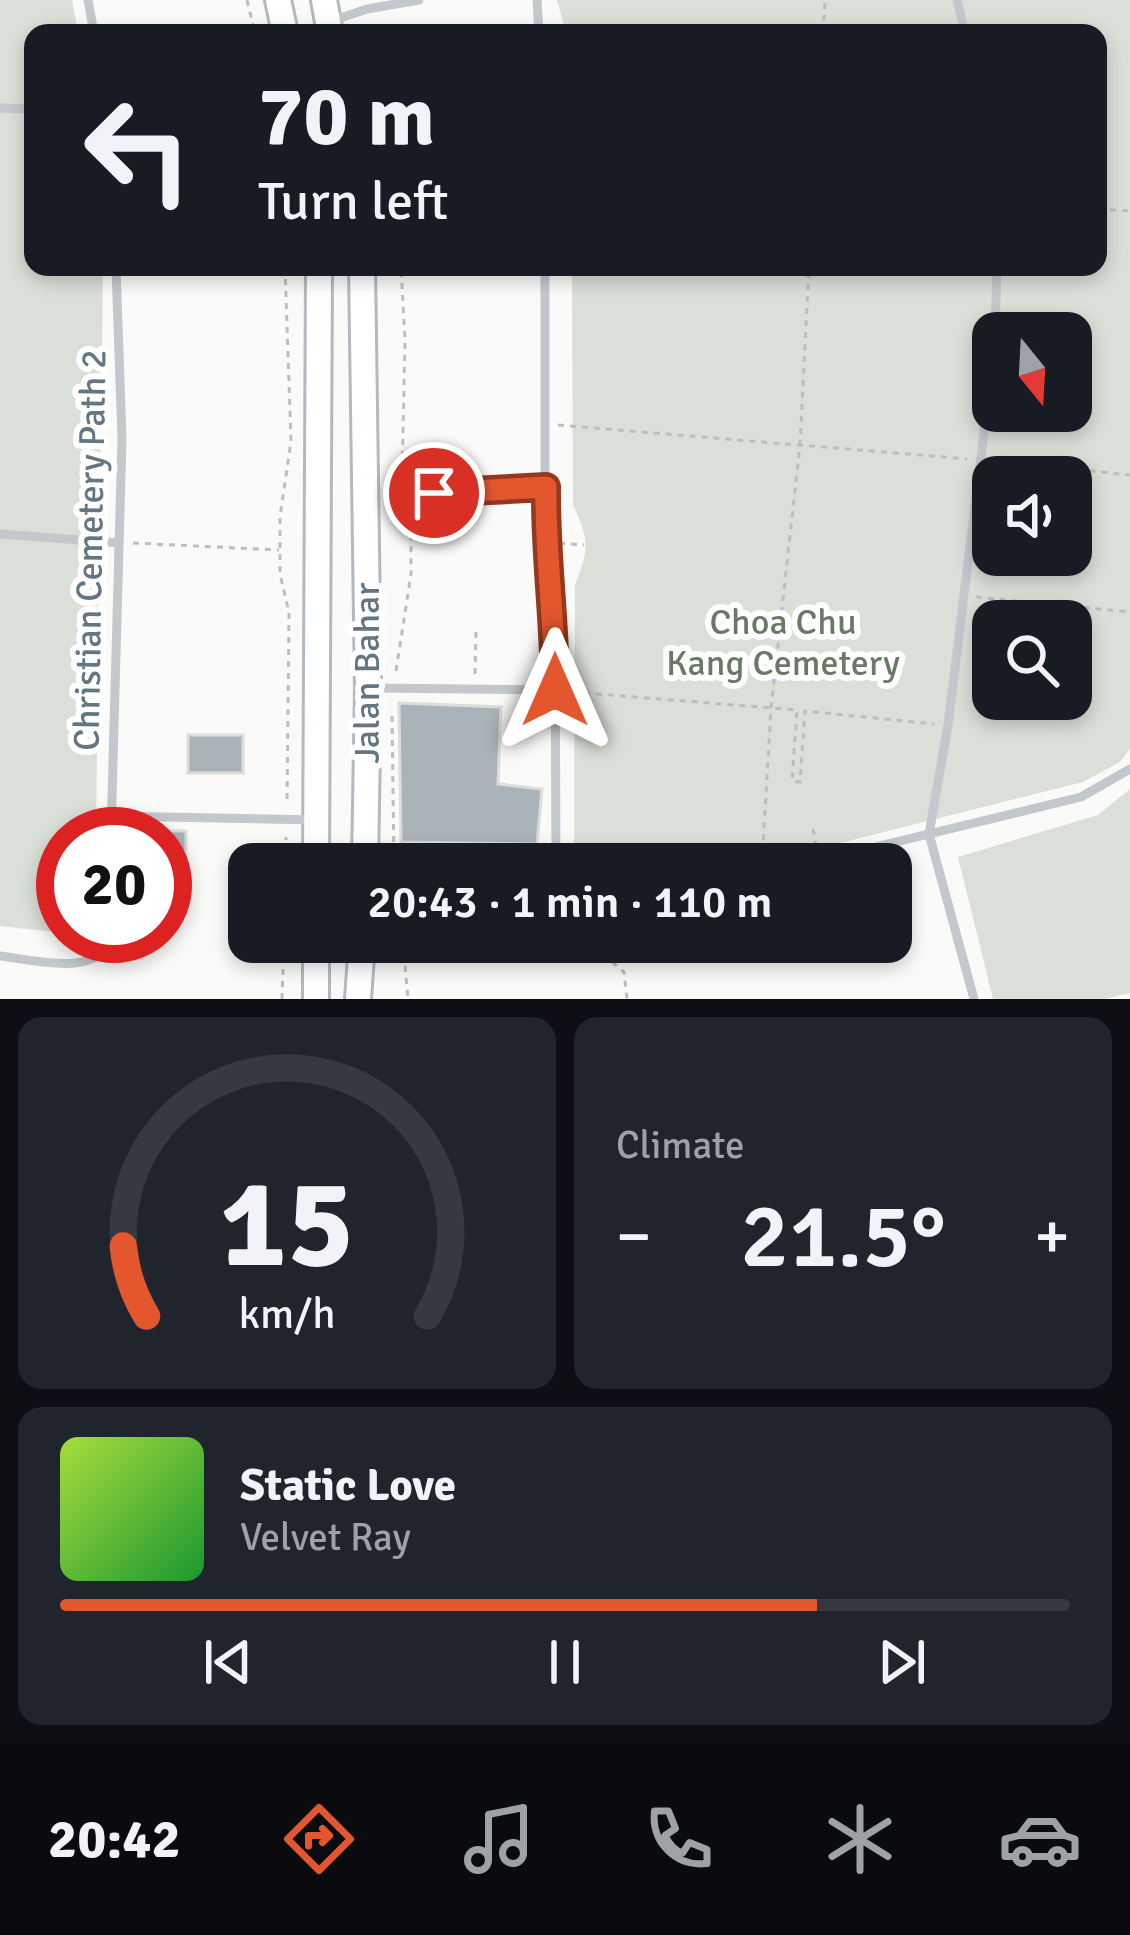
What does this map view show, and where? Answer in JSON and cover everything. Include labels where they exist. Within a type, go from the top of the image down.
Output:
[{"type":"main road","name":"Jalan Bahar","points":[[316,843],[319,276]]},
{"type":"main road","name":"Jalan Bahar","points":[[362,276],[380,688],[367,843]]},
{"type":"main road","points":[[316,963],[316,999]]},
{"type":"lane","points":[[328,18],[419,0]]},
{"type":"lane","name":"Christian Cemetery Path 2","points":[[112,807],[122,439],[116,276]]},
{"type":"lane","points":[[545,276],[545,542],[555,624],[556,843]]},
{"type":"lane","points":[[996,312],[997,276]]},
{"type":"lane","points":[[434,493],[546,487]]},
{"type":"lane","points":[[972,523],[948,725],[929,835],[974,999]]},
{"type":"lane","points":[[0,534],[119,542]]},
{"type":"lane","points":[[380,688],[555,690]]},
{"type":"lane","points":[[895,843],[1081,797],[1130,769]]},
{"type":"lane","points":[[1118,778],[1130,790]]},
{"type":"lane","points":[[192,817],[316,820]]},
{"type":"lane","points":[[0,956],[36,960]]},
{"type":"path","points":[[285,276],[291,441],[280,517],[280,574],[289,613],[286,843]]},
{"type":"path","points":[[392,843],[380,688],[411,591],[411,538],[402,482],[405,340],[401,276]]},
{"type":"path","points":[[763,843],[771,708],[800,445],[809,276]]},
{"type":"path","points":[[547,424],[972,459]]},
{"type":"path","points":[[1092,471],[1130,475]]},
{"type":"path","points":[[119,542],[280,550]]},
{"type":"path","points":[[566,543],[584,545]]},
{"type":"path","points":[[965,596],[1130,612]]},
{"type":"path","points":[[475,688],[476,629]]},
{"type":"path","points":[[555,690],[797,710],[792,782],[800,782],[805,711],[948,725]]},
{"type":"path","points":[[813,829],[816,843]]},
{"type":"path","points":[[282,999],[283,963]]},
{"type":"path","points":[[405,963],[408,999]]},
{"type":"path","points":[[613,963],[624,972],[627,999]]},
{"type":"green space","points":[[0,0],[72,0],[76,24],[24,24],[24,276],[103,276],[96,807],[36,807],[36,930],[0,926]]},
{"type":"green space","name":"Choa Chu Kang Cemetery","points":[[557,0],[1130,0],[1130,749],[1120,762],[1083,782],[840,843],[574,843],[575,585],[586,545],[573,505],[572,276],[1107,276],[1107,24],[564,24]]},
{"type":"green space","points":[[1130,789],[1130,993],[1105,999],[993,999],[958,857],[1098,815]]},
{"type":"building","points":[[399,703],[501,707],[498,784],[542,789],[537,843],[401,842]]},
{"type":"building","points":[[188,735],[243,735],[243,773],[188,773]]},
{"type":"route","points":[[434,493],[546,487],[555,690]]}]
